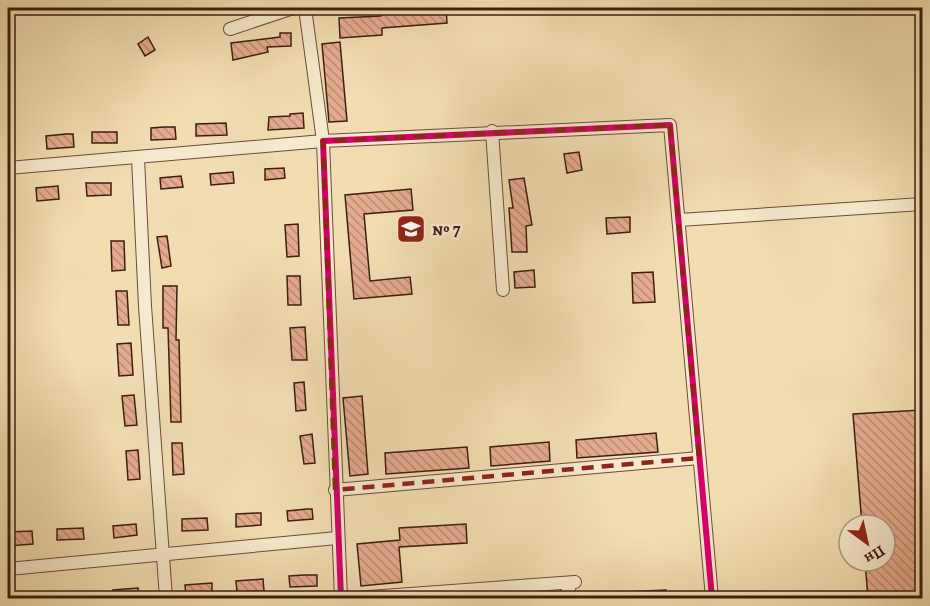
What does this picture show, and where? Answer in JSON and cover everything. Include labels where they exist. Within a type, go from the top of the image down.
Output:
[{"type":"street","points":[[230,29],[293,8]]},
{"type":"street","points":[[305,8],[323,141],[341,598]]},
{"type":"street","points":[[8,168],[323,141],[492,131],[670,125],[712,598]]},
{"type":"street","points":[[492,131],[503,290]]},
{"type":"street","points":[[138,158],[145,306],[166,598]]},
{"type":"street","points":[[679,220],[922,204]]},
{"type":"street","points":[[335,490],[699,458]]},
{"type":"street","points":[[8,569],[337,538]]},
{"type":"street","points":[[355,598],[573,582],[565,598]]},
{"type":"highlighted area","points":[[670,125],[699,458],[335,490],[323,141]]},
{"type":"building","points":[[446,8],[447,23],[382,28],[382,35],[340,38],[339,18],[381,16],[381,10]]},
{"type":"building","points":[[280,33],[291,33],[291,46],[267,47],[268,52],[233,60],[231,43],[280,37]]},
{"type":"building","points":[[148,37],[155,50],[145,56],[138,44]]},
{"type":"building","points":[[340,42],[347,121],[329,122],[322,44]]},
{"type":"building","points":[[303,113],[304,128],[268,130],[269,117]]},
{"type":"building","points":[[226,123],[227,135],[196,136],[196,124]]},
{"type":"building","points":[[175,127],[176,139],[151,140],[151,128]]},
{"type":"building","points":[[92,132],[117,132],[117,143],[92,143]]},
{"type":"building","points":[[73,134],[74,147],[47,149],[46,136]]},
{"type":"building","points":[[579,152],[582,170],[567,173],[564,154]]},
{"type":"building","points":[[284,168],[285,178],[265,180],[265,169]]},
{"type":"building","points":[[233,172],[234,183],[211,185],[210,174]]},
{"type":"building","points":[[181,176],[183,187],[161,189],[160,178]]},
{"type":"building","points":[[524,178],[532,225],[526,226],[527,252],[512,252],[509,208],[513,208],[509,180]]},
{"type":"building","points":[[86,183],[111,183],[111,195],[87,196]]},
{"type":"building","points":[[58,186],[59,199],[37,201],[36,188]]},
{"type":"building","points":[[411,189],[413,210],[364,214],[370,281],[410,277],[412,294],[354,299],[345,195]]},
{"type":"building","points":[[630,217],[630,232],[607,234],[606,218]]},
{"type":"building","points":[[298,224],[299,256],[287,257],[285,225]]},
{"type":"building","points":[[167,236],[171,266],[162,268],[157,237]]},
{"type":"building","points":[[111,241],[124,241],[125,270],[112,271]]},
{"type":"building","points":[[534,270],[535,287],[515,288],[514,272]]},
{"type":"building","points":[[653,272],[655,302],[633,303],[632,273]]},
{"type":"building","points":[[287,276],[300,276],[301,305],[288,305]]},
{"type":"building","points":[[163,286],[177,286],[176,340],[179,340],[181,422],[171,422],[168,328],[163,328]]},
{"type":"building","points":[[116,291],[127,291],[129,325],[118,325]]},
{"type":"building","points":[[305,327],[307,360],[292,360],[290,328]]},
{"type":"building","points":[[131,343],[133,375],[119,376],[117,344]]},
{"type":"building","points":[[304,382],[306,410],[296,411],[294,383]]},
{"type":"building","points":[[134,395],[137,425],[125,426],[122,396]]},
{"type":"building","points":[[362,396],[368,474],[350,476],[343,398]]},
{"type":"building","points":[[922,410],[922,598],[868,598],[866,573],[897,573],[897,513],[861,513],[853,414]]},
{"type":"building","points":[[656,433],[658,452],[577,458],[576,440]]},
{"type":"building","points":[[312,434],[315,463],[304,464],[300,436]]},
{"type":"building","points":[[549,442],[550,461],[491,466],[490,447]]},
{"type":"building","points":[[172,443],[182,443],[184,474],[173,475]]},
{"type":"building","points":[[467,447],[469,468],[386,474],[385,453]]},
{"type":"building","points":[[138,450],[140,479],[128,480],[126,451]]},
{"type":"building","points":[[312,509],[313,519],[288,521],[287,511]]},
{"type":"building","points":[[261,513],[261,525],[236,527],[236,514]]},
{"type":"building","points":[[207,518],[208,530],[182,531],[182,519]]},
{"type":"building","points":[[136,524],[137,535],[114,538],[113,526]]},
{"type":"building","points":[[466,524],[467,543],[399,547],[402,582],[361,586],[357,544],[400,540],[399,528]]},
{"type":"building","points":[[83,528],[84,539],[57,540],[57,529]]},
{"type":"building","points":[[32,531],[33,544],[8,546],[8,532]]},
{"type":"building","points":[[317,575],[317,586],[290,587],[289,576]]},
{"type":"building","points":[[263,579],[264,591],[237,592],[236,581]]},
{"type":"building","points":[[212,583],[212,595],[186,597],[185,585]]},
{"type":"building","points":[[138,588],[139,598],[114,598],[113,590]]},
{"type":"building","points":[[666,590],[666,598],[624,598],[624,592]]},
{"type":"cycle path","points":[[341,598],[323,141],[670,125],[712,598]]},
{"type":"place","name":"№ 7","points":[[411,229]]}]
